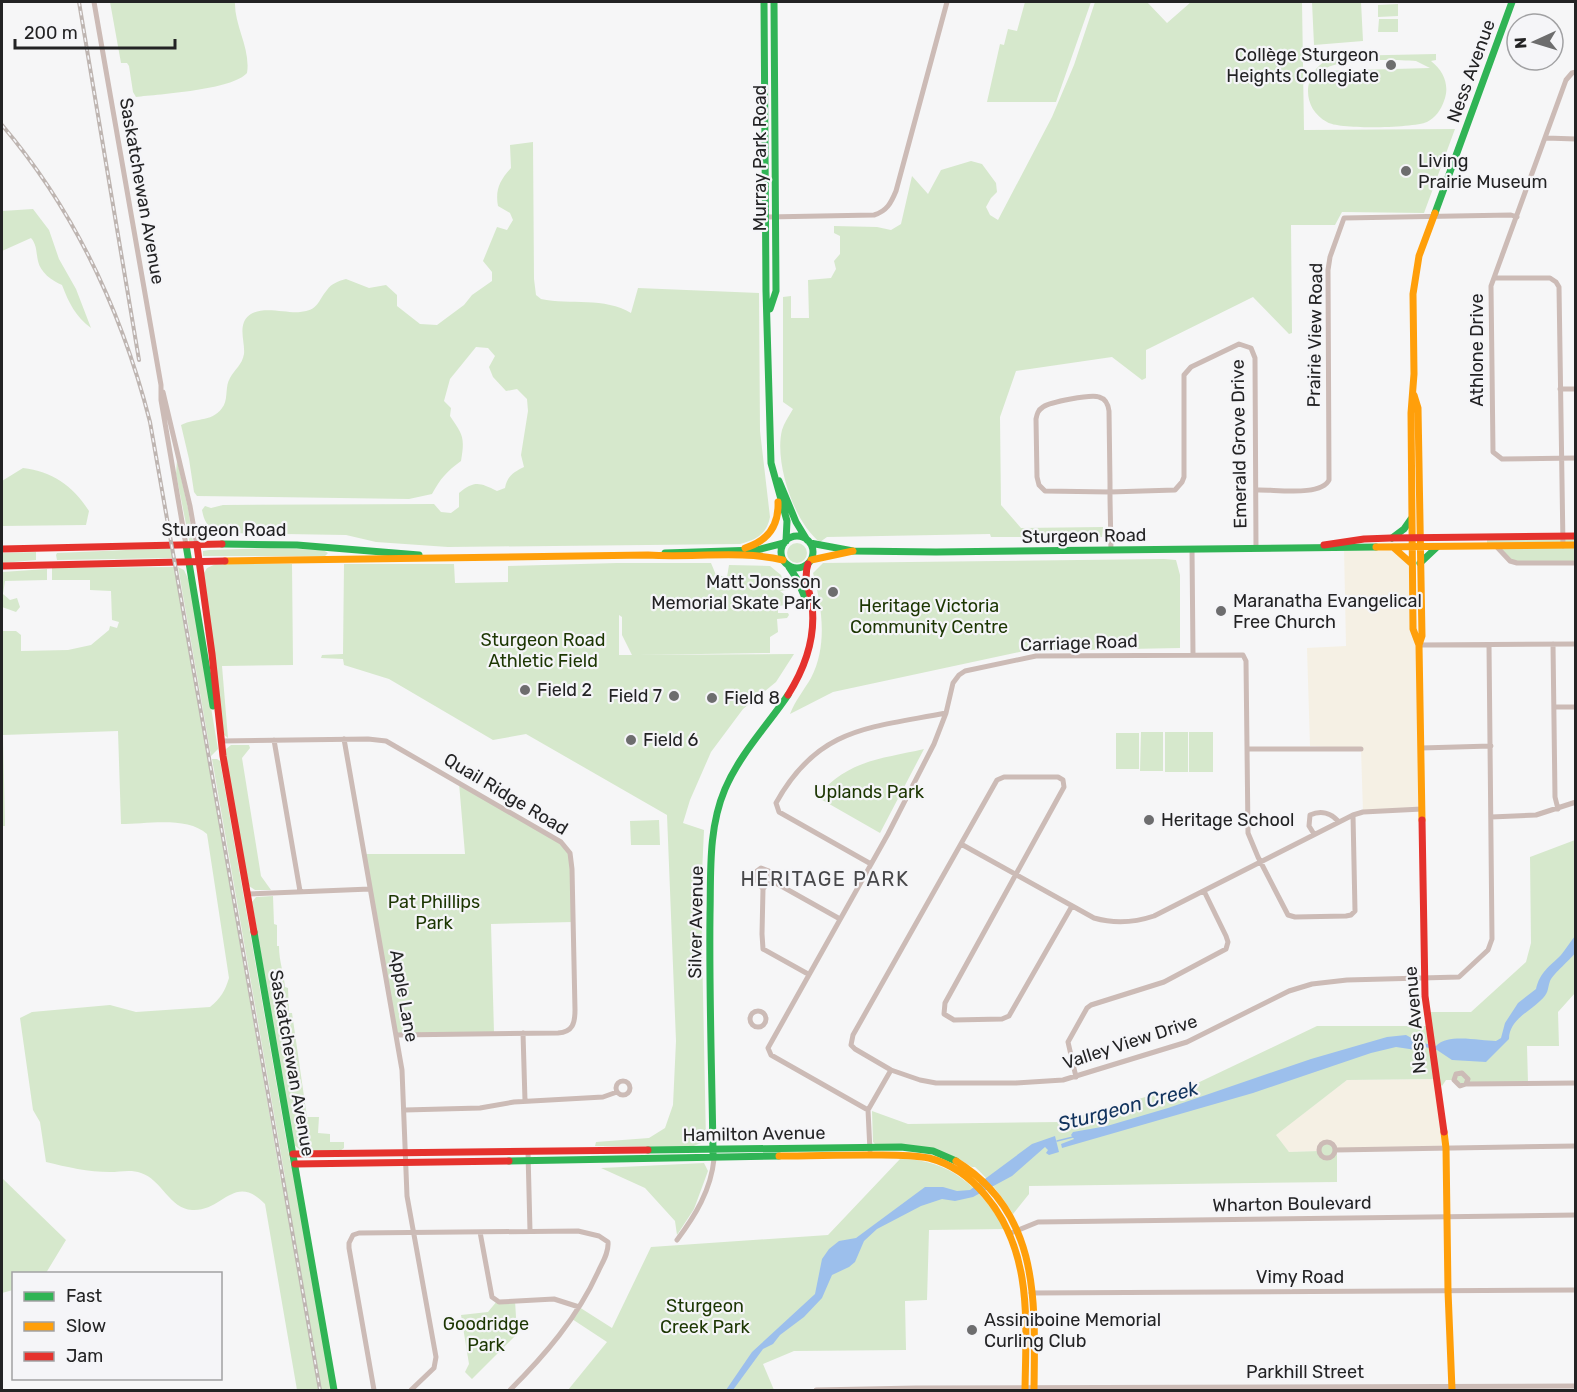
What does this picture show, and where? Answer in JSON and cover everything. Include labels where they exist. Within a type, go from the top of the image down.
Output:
[{"type":"main road","name":"Murray Park Road","points":[[764,2],[766,291],[770,447],[771,470],[787,521],[785,542]]},
{"type":"main road","name":"Murray Park Road","points":[[768,314],[776,291],[774,2]]},
{"type":"main road","name":"Ness Avenue","points":[[1416,563],[1411,547],[1411,413],[1414,395],[1413,283],[1416,266],[1512,2]]},
{"type":"main road","name":"Ness Avenue","points":[[1414,395],[1418,408],[1420,542],[1416,563],[1413,629],[1419,645],[1425,979],[1428,1026],[1446,1148],[1452,1388]]},
{"type":"main road","name":"Murray Park Road","points":[[770,447],[783,492],[808,542]]},
{"type":"main road","points":[[737,550],[762,541],[772,533],[778,516],[777,489]]},
{"type":"main road","points":[[1392,538],[1404,530],[1411,519]]},
{"type":"main road","points":[[796,536],[808,542],[813,551],[810,562],[798,568],[785,563],[781,551],[785,542],[796,536]]},
{"type":"main road","name":"Sturgeon Road","points":[[810,562],[854,551],[1411,547],[1420,542],[1575,536]]},
{"type":"main road","name":"Sturgeon Road","points":[[1315,548],[1364,539],[1392,538],[1411,538],[1437,547],[1575,545]]},
{"type":"main road","name":"Sturgeon Road","points":[[648,555],[679,551],[764,549],[785,542]]},
{"type":"main road","name":"Sturgeon Road","points":[[808,542],[820,548],[846,548],[854,551]]},
{"type":"main road","name":"Saskatchewan Avenue","points":[[186,545],[334,1390]]},
{"type":"main road","name":"Sturgeon Road","points":[[2,549],[297,545],[445,557]]},
{"type":"main road","name":"Saskatchewan Avenue","points":[[197,546],[221,741]]},
{"type":"main road","points":[[1391,547],[1416,563],[1437,547]]},
{"type":"main road","name":"Sturgeon Road","points":[[2,566],[198,560],[648,555],[680,557],[763,555],[785,563]]},
{"type":"main road","name":"Silver Avenue","points":[[714,1159],[709,935],[712,848],[716,819],[723,793],[735,766],[782,705],[796,682],[808,653],[812,606],[805,576],[810,562]]},
{"type":"main road","name":"Silver Avenue","points":[[785,563],[797,579],[804,594],[812,622]]},
{"type":"main road","name":"Hamilton Avenue","points":[[293,1154],[869,1147],[923,1149],[954,1159],[1011,1215],[1024,1293],[1030,1389]]},
{"type":"main road","name":"Hamilton Avenue","points":[[294,1164],[870,1155],[914,1156],[935,1160],[970,1173]]},
{"type":"main road","name":"Hamilton Avenue","points":[[1015,1231],[1029,1261],[1033,1293],[1030,1389]]},
{"type":"street","name":"Saskatchewan Avenue","points":[[94,2],[161,385],[190,506],[197,546]]},
{"type":"street","points":[[767,217],[874,215],[881,213],[891,203],[900,179],[947,2]]},
{"type":"street","name":"Athlone Drive","points":[[1575,72],[1566,80],[1490,292],[1493,452],[1502,459],[1575,458]]},
{"type":"street","points":[[1546,138],[1575,139]]},
{"type":"street","name":"Prairie View Road","points":[[1256,490],[1316,490],[1326,485],[1329,480],[1328,270],[1330,257],[1344,218],[1510,214],[1517,217]]},
{"type":"street","points":[[1494,278],[1550,278],[1559,287],[1563,546]]},
{"type":"street","name":"Emerald Grove Drive","points":[[1110,492],[1169,491],[1179,486],[1184,477],[1183,378],[1191,367],[1239,344],[1251,348],[1255,358],[1256,548]]},
{"type":"street","name":"Saskatchewan Avenue","points":[[161,385],[161,400],[186,545]]},
{"type":"street","points":[[1560,389],[1575,389]]},
{"type":"street","points":[[1110,492],[1049,492],[1039,485],[1036,419],[1042,407],[1095,396],[1107,403],[1109,411],[1110,492],[1110,550]]},
{"type":"street","points":[[1496,546],[1510,561],[1517,563],[1575,562]]},
{"type":"street","points":[[1192,549],[1193,655]]},
{"type":"street","points":[[1553,644],[1555,797],[1558,809]]},
{"type":"street","points":[[1419,645],[1575,644]]},
{"type":"street","name":"Valley View Drive","points":[[1016,875],[1064,787],[1063,780],[1058,777],[1004,777],[997,780],[851,1041],[855,1049],[891,1070],[920,1080],[951,1084],[1036,1083],[1076,1077],[1186,1042],[1289,992],[1312,984],[1347,980],[1462,976],[1492,944],[1489,645]]},
{"type":"street","name":"Carriage Road","points":[[868,1110],[771,1055],[768,1048],[871,864],[931,750],[946,713],[953,683],[965,671],[1036,656],[1243,655],[1245,658],[1248,833],[1288,915],[1295,917],[1351,915],[1355,910],[1353,815]]},
{"type":"street","points":[[1554,707],[1575,707]]},
{"type":"street","points":[[871,864],[779,812],[776,803],[797,771],[813,755],[837,738],[868,728],[946,713]]},
{"type":"street","name":"Apple Lane","points":[[344,739],[403,1080],[407,1196],[436,1363],[411,1390]]},
{"type":"street","name":"Quail Ridge Road","points":[[221,741],[378,739],[392,743],[568,848],[572,869],[575,1022],[571,1028],[564,1033],[396,1035]]},
{"type":"street","points":[[274,740],[300,891]]},
{"type":"street","points":[[1421,748],[1491,746]]},
{"type":"street","points":[[1247,749],[1361,748]]},
{"type":"street","points":[[1491,817],[1527,817],[1575,802]]},
{"type":"street","points":[[961,844],[1103,921],[1127,922],[1154,916],[1353,815],[1363,812],[1422,809]]},
{"type":"street","points":[[1314,834],[1310,826],[1310,815],[1329,813],[1338,821]]},
{"type":"street","points":[[808,974],[763,948],[763,889],[755,875],[757,871],[761,868],[769,871],[774,882],[840,919]]},
{"type":"street","points":[[1016,875],[943,1006],[944,1014],[950,1019],[1002,1019],[1009,1016],[1072,906]]},
{"type":"street","points":[[763,889],[774,882]]},
{"type":"street","points":[[247,894],[370,889]]},
{"type":"street","points":[[1076,1077],[1068,1042],[1087,1008],[1164,982],[1227,950],[1226,936],[1204,891]]},
{"type":"street","points":[[765,1023],[777,1030]]},
{"type":"street","points":[[523,1033],[525,1101]]},
{"type":"street","points":[[870,1155],[868,1110],[891,1070]]},
{"type":"street","points":[[1466,1084],[1575,1083]]},
{"type":"street","points":[[405,1110],[480,1108],[525,1101],[573,1100],[606,1096],[617,1092]]},
{"type":"street","points":[[1335,1150],[1575,1146]]},
{"type":"street","points":[[528,1152],[530,1231]]},
{"type":"street","name":"Silver Avenue","points":[[678,1240],[700,1206],[712,1173],[714,1159]]},
{"type":"street","name":"Wharton Boulevard","points":[[1015,1231],[1038,1222],[1575,1215]]},
{"type":"street","points":[[374,1390],[349,1243],[353,1235],[359,1233],[578,1231],[599,1236],[608,1242],[607,1253],[579,1307],[554,1343],[510,1390]]},
{"type":"street","points":[[480,1232],[494,1300],[499,1302],[554,1299],[579,1307]]},
{"type":"street","name":"Vimy Road","points":[[1024,1293],[1575,1290]]},
{"type":"street","name":"Parkhill Street","points":[[816,1390],[1575,1386]]},
{"type":"shaded area","points":[[1391,547],[1412,564],[1419,645],[1418,808],[1363,812],[1361,749],[1310,746],[1307,648],[1346,646],[1344,548]]},
{"type":"shaded area","points":[[1435,1079],[1446,1148],[1289,1152],[1275,1135],[1347,1080]]},
{"type":"green space","points":[[110,2],[235,2],[235,11],[247,55],[247,73],[227,84],[178,93],[136,97],[133,92],[129,66],[127,63],[121,63]]},
{"type":"green space","points":[[1025,2],[1091,2],[1056,102],[987,102],[1000,44],[1004,45],[1008,29],[1017,31]]},
{"type":"green space","name":"Living Prairie Museum","points":[[1095,2],[1147,2],[1167,23],[1191,2],[1302,2],[1304,130],[1455,129],[1424,213],[1342,212],[1335,225],[1291,225],[1292,333],[1289,334],[1253,297],[1146,350],[1146,378],[1142,380],[1112,357],[1016,371],[1000,417],[1001,505],[1021,528],[1103,527],[1102,537],[991,537],[990,534],[827,537],[820,542],[802,521],[794,507],[781,458],[782,430],[793,409],[783,402],[783,297],[791,296],[791,318],[809,318],[808,280],[831,278],[836,269],[834,261],[840,254],[840,236],[834,233],[834,226],[877,227],[891,230],[901,224],[912,176],[928,194],[941,170],[971,161],[982,164],[996,183],[997,192],[986,207],[990,215],[998,220],[1052,117],[1074,65]]},
{"type":"green space","points":[[1312,2],[1361,2],[1363,41],[1314,45]]},
{"type":"green space","points":[[1398,4],[1398,16],[1378,17],[1378,5]]},
{"type":"green space","points":[[1379,19],[1398,19],[1398,32],[1378,32]]},
{"type":"green space","points":[[1436,54],[1436,60],[1431,61],[1439,69],[1446,84],[1446,95],[1441,108],[1427,122],[1407,126],[1360,127],[1334,125],[1327,122],[1311,105],[1308,94],[1309,84],[1320,65],[1329,59],[1341,56]],"holes":[[[1367,60],[1416,61],[1430,68],[1322,71],[1340,63]]]},
{"type":"green space","points":[[533,142],[534,279],[536,295],[541,299],[599,303],[631,313],[638,288],[759,293],[760,431],[770,517],[763,532],[756,538],[740,544],[448,547],[376,542],[346,535],[217,533],[208,526],[202,510],[205,506],[211,508],[223,505],[434,504],[441,512],[451,513],[459,507],[459,493],[469,486],[478,484],[497,491],[505,488],[507,480],[524,467],[521,455],[528,411],[527,399],[517,389],[506,391],[493,377],[489,367],[495,356],[488,348],[476,347],[450,379],[444,401],[451,408],[450,416],[462,437],[461,461],[444,476],[432,494],[409,499],[197,496],[194,492],[181,425],[215,415],[224,405],[228,381],[244,354],[242,330],[244,322],[254,312],[270,310],[300,312],[311,309],[317,305],[331,286],[346,279],[369,288],[386,285],[397,295],[397,306],[420,324],[437,325],[464,305],[472,295],[492,281],[492,272],[483,261],[497,227],[507,230],[513,220],[510,213],[498,206],[497,200],[499,186],[511,168],[510,145]]},
{"type":"green space","points":[[33,209],[49,230],[59,259],[76,289],[91,328],[73,309],[62,285],[51,279],[41,269],[31,238],[2,251],[2,211]]},
{"type":"green space","points":[[177,460],[193,541],[189,541],[176,474]]},
{"type":"green space","points":[[23,468],[43,472],[69,487],[89,511],[86,525],[2,526],[2,481]]},
{"type":"green space","points":[[1575,536],[1575,563],[1510,561],[1496,546],[1487,546],[1487,537]]},
{"type":"green space","points":[[797,543],[804,546],[807,553],[804,560],[797,563],[790,560],[787,553],[790,546]]},
{"type":"green space","points":[[172,548],[173,558],[57,560],[56,555],[57,553]]},
{"type":"green space","points":[[270,548],[323,550],[328,553],[325,556],[203,556],[203,551],[209,550]]},
{"type":"green space","points":[[36,552],[36,560],[2,563],[2,553]]},
{"type":"green space","name":"Heritage Victoria Community Centre","points":[[1176,560],[1180,575],[1180,648],[1024,651],[833,692],[790,714],[811,678],[820,652],[821,612],[813,573],[823,563]]},
{"type":"green space","points":[[218,563],[292,564],[293,665],[222,666],[228,738],[223,734],[204,573],[207,568]]},
{"type":"green space","name":"Sturgeon Road Athletic Field","points":[[711,563],[716,575],[727,577],[729,565],[770,566],[781,575],[786,590],[780,591],[789,598],[786,605],[778,606],[778,613],[789,615],[787,618],[777,619],[778,632],[770,637],[770,653],[637,655],[794,654],[776,682],[743,709],[711,752],[690,800],[683,823],[704,830],[701,896],[706,1141],[691,1147],[595,1146],[596,1142],[649,1138],[665,1128],[673,1105],[676,1041],[667,815],[526,734],[493,740],[389,679],[344,665],[343,659],[321,658],[322,655],[343,654],[344,564],[454,564],[455,583],[508,582],[508,566]],"holes":[[[619,615],[622,617],[622,635],[632,655],[619,655]]]},
{"type":"green space","points":[[175,567],[281,1181],[285,1177],[212,759],[220,761],[291,1167],[295,1164],[334,1390],[297,1390],[265,1204],[254,1195],[236,1192],[203,1209],[192,1210],[178,1205],[154,1181],[141,1173],[94,1171],[46,1162],[40,1122],[33,1110],[20,1018],[32,1012],[110,1005],[136,1012],[210,1007],[222,994],[229,978],[207,834],[199,828],[178,823],[121,824],[118,731],[3,735],[5,826],[2,826],[2,631],[16,631],[21,635],[21,651],[68,650],[91,645],[109,630],[110,626],[117,628],[119,622],[112,620],[111,591],[90,590],[90,580],[52,580],[52,568]]},
{"type":"green space","points":[[178,567],[184,570],[190,583],[218,749],[211,756]]},
{"type":"green space","points":[[47,569],[47,580],[5,581],[3,594],[10,600],[17,598],[20,607],[16,612],[2,607],[2,572]]},
{"type":"green space","points":[[1141,732],[1163,732],[1163,771],[1140,771]]},
{"type":"green space","points":[[1165,732],[1188,732],[1188,772],[1165,772]]},
{"type":"green space","points":[[1189,732],[1213,732],[1213,772],[1189,772]]},
{"type":"green space","points":[[1116,733],[1139,733],[1139,769],[1116,769]]},
{"type":"green space","points":[[231,745],[249,745],[250,748],[242,758],[261,876],[271,890],[255,890],[249,886],[225,754],[226,749]]},
{"type":"green space","name":"Uplands Park","points":[[924,749],[880,833],[817,797],[840,775],[853,768],[879,759]]},
{"type":"green space","name":"Pat Phillips Park","points":[[459,783],[561,842],[570,853],[573,922],[491,924],[494,1033],[396,1035],[364,854],[465,854]]},
{"type":"green space","points":[[659,820],[660,845],[631,845],[630,821]]},
{"type":"green space","points":[[1575,840],[1575,993],[1558,1012],[1559,1046],[1527,1046],[1528,1083],[1464,1085],[1454,1080],[1446,1080],[1442,1086],[1435,1079],[1347,1080],[1276,1135],[1289,1152],[1319,1151],[1323,1143],[1333,1144],[1337,1150],[1337,1182],[1029,1186],[1029,1194],[1013,1214],[996,1189],[975,1167],[925,1148],[873,1142],[872,1111],[908,1124],[1061,1122],[1162,1092],[1187,1088],[1317,1026],[1427,1026],[1426,1012],[1471,1012],[1526,962],[1531,943],[1530,857]]},
{"type":"green space","points":[[273,896],[277,946],[279,946],[285,987],[288,988],[289,1013],[292,1013],[307,1117],[319,1117],[318,1133],[330,1134],[330,1142],[344,1142],[344,1148],[340,1151],[302,1151],[294,1145],[252,902],[256,897]]},
{"type":"green space","name":"Sturgeon Creek Park","points":[[900,1159],[918,1160],[949,1170],[974,1189],[1005,1229],[929,1230],[927,1300],[905,1301],[906,1350],[794,1351],[763,1364],[774,1390],[568,1390],[607,1342],[572,1319],[579,1307],[612,1328],[651,1247],[828,1235]]},
{"type":"green space","points":[[704,1163],[708,1171],[694,1209],[677,1235],[675,1221],[645,1188],[601,1168]]},
{"type":"green space","points":[[2,1178],[66,1240],[47,1272],[12,1272],[12,1290],[2,1293]]},
{"type":"green space","name":"Goodridge Park","points":[[515,1300],[517,1334],[472,1379],[465,1372],[469,1364],[461,1315],[488,1312],[497,1301]]},
{"type":"water","points":[[1575,936],[1575,953],[1552,978],[1545,996],[1520,1017],[1512,1027],[1509,1039],[1486,1062],[1452,1060],[1437,1050],[1421,1046],[1416,1050],[1396,1047],[1371,1053],[1253,1093],[1062,1148],[1061,1144],[1074,1139],[1071,1135],[1073,1132],[1107,1126],[1168,1108],[1311,1059],[1387,1037],[1406,1035],[1419,1042],[1436,1046],[1441,1042],[1456,1039],[1496,1041],[1501,1038],[1505,1023],[1518,1003],[1536,989],[1543,974]]},
{"type":"water","name":"Sturgeon Creek","points":[[1055,1136],[1059,1152],[1049,1155],[1045,1147],[1012,1176],[973,1197],[955,1201],[942,1199],[921,1206],[877,1229],[864,1241],[855,1262],[832,1275],[822,1298],[773,1344],[763,1349],[733,1390],[726,1390],[752,1352],[815,1294],[822,1259],[839,1241],[856,1238],[925,1187],[943,1187],[957,1191],[970,1190],[1032,1144]]},
{"type":"waterway","name":"Sturgeon Creek","points":[[1057,1141],[1073,1137]]},
{"type":"railway","points":[[79,2],[139,360]]},
{"type":"railway","points":[[2,125],[52,192],[93,264],[125,341],[150,422],[320,1390]]},
{"type":"traffic: fast","points":[[764,2],[766,291],[771,463],[787,521],[786,541]]},
{"type":"traffic: fast","points":[[770,309],[776,291],[774,2]]},
{"type":"traffic: fast","points":[[1435,213],[1512,2]]},
{"type":"traffic: fast","points":[[779,481],[796,522],[807,540]]},
{"type":"traffic: fast","points":[[1392,538],[1404,529],[1411,519]]},
{"type":"traffic: fast","points":[[797,536],[808,541],[813,552],[808,563],[797,568],[786,563],[781,552],[786,541],[797,536]]},
{"type":"traffic: fast","points":[[665,553],[757,550],[784,543]]},
{"type":"traffic: fast","points":[[810,543],[853,551],[936,552],[1376,547]]},
{"type":"traffic: fast","points":[[222,544],[297,545],[419,555]]},
{"type":"traffic: fast","points":[[186,545],[213,706]]},
{"type":"traffic: fast","points":[[1420,563],[1437,547]]},
{"type":"traffic: fast","points":[[789,567],[808,605]]},
{"type":"traffic: fast","points":[[713,1153],[710,1005],[713,835],[720,804],[731,776],[788,695]]},
{"type":"traffic: fast","points":[[254,932],[334,1390]]},
{"type":"traffic: fast","points":[[648,1150],[901,1147],[933,1151],[956,1161]]},
{"type":"traffic: fast","points":[[509,1161],[779,1156]]},
{"type":"traffic: slow","points":[[1419,645],[1413,629],[1411,413],[1414,374],[1413,294],[1419,256],[1435,213]]},
{"type":"traffic: slow","points":[[1414,395],[1418,408],[1422,820]]},
{"type":"traffic: slow","points":[[745,548],[760,541],[771,531],[778,511],[778,502]]},
{"type":"traffic: slow","points":[[1376,547],[1576,545]]},
{"type":"traffic: slow","points":[[1394,548],[1412,564]]},
{"type":"traffic: slow","points":[[811,560],[853,551]]},
{"type":"traffic: slow","points":[[225,561],[648,555],[751,555],[783,560]]},
{"type":"traffic: slow","points":[[1444,1132],[1452,1390]]},
{"type":"traffic: slow","points":[[779,1156],[905,1155],[929,1158],[960,1172],[973,1182],[1001,1217],[1012,1239],[1019,1263],[1025,1313],[1025,1390]]},
{"type":"traffic: slow","points":[[956,1161],[984,1182],[1004,1206],[1018,1233],[1027,1262],[1032,1293],[1034,1390]]},
{"type":"traffic: jam","points":[[1324,545],[1364,539],[1391,538],[1576,536]]},
{"type":"traffic: jam","points":[[2,549],[222,544]]},
{"type":"traffic: jam","points":[[197,546],[223,756],[254,932]]},
{"type":"traffic: jam","points":[[2,566],[225,561]]},
{"type":"traffic: jam","points":[[788,695],[804,663],[811,641],[813,617],[807,580],[808,564]]},
{"type":"traffic: jam","points":[[1422,820],[1425,996],[1444,1132]]},
{"type":"traffic: jam","points":[[293,1154],[648,1150]]},
{"type":"traffic: jam","points":[[295,1164],[509,1161]]},
{"type":"place","name":"Collège Sturgeon Heights Collegiate","points":[[1391,65]]},
{"type":"place","name":"Living Prairie Museum","points":[[1406,171]]},
{"type":"place","name":"Matt Jonsson Memorial Skate Park","points":[[833,592]]},
{"type":"place","name":"Maranatha Evangelical Free Church","points":[[1221,611]]},
{"type":"place","name":"Field 2","points":[[525,690]]},
{"type":"place","name":"Field 7","points":[[674,696]]},
{"type":"place","name":"Field 8","points":[[712,698]]},
{"type":"place","name":"Field 6","points":[[631,740]]},
{"type":"place","name":"Heritage School","points":[[1149,820]]},
{"type":"place","name":"Assiniboine Memorial Curling Club","points":[[972,1330]]},
{"type":"district","name":"HERITAGE PARK","points":[[825,879]]}]
